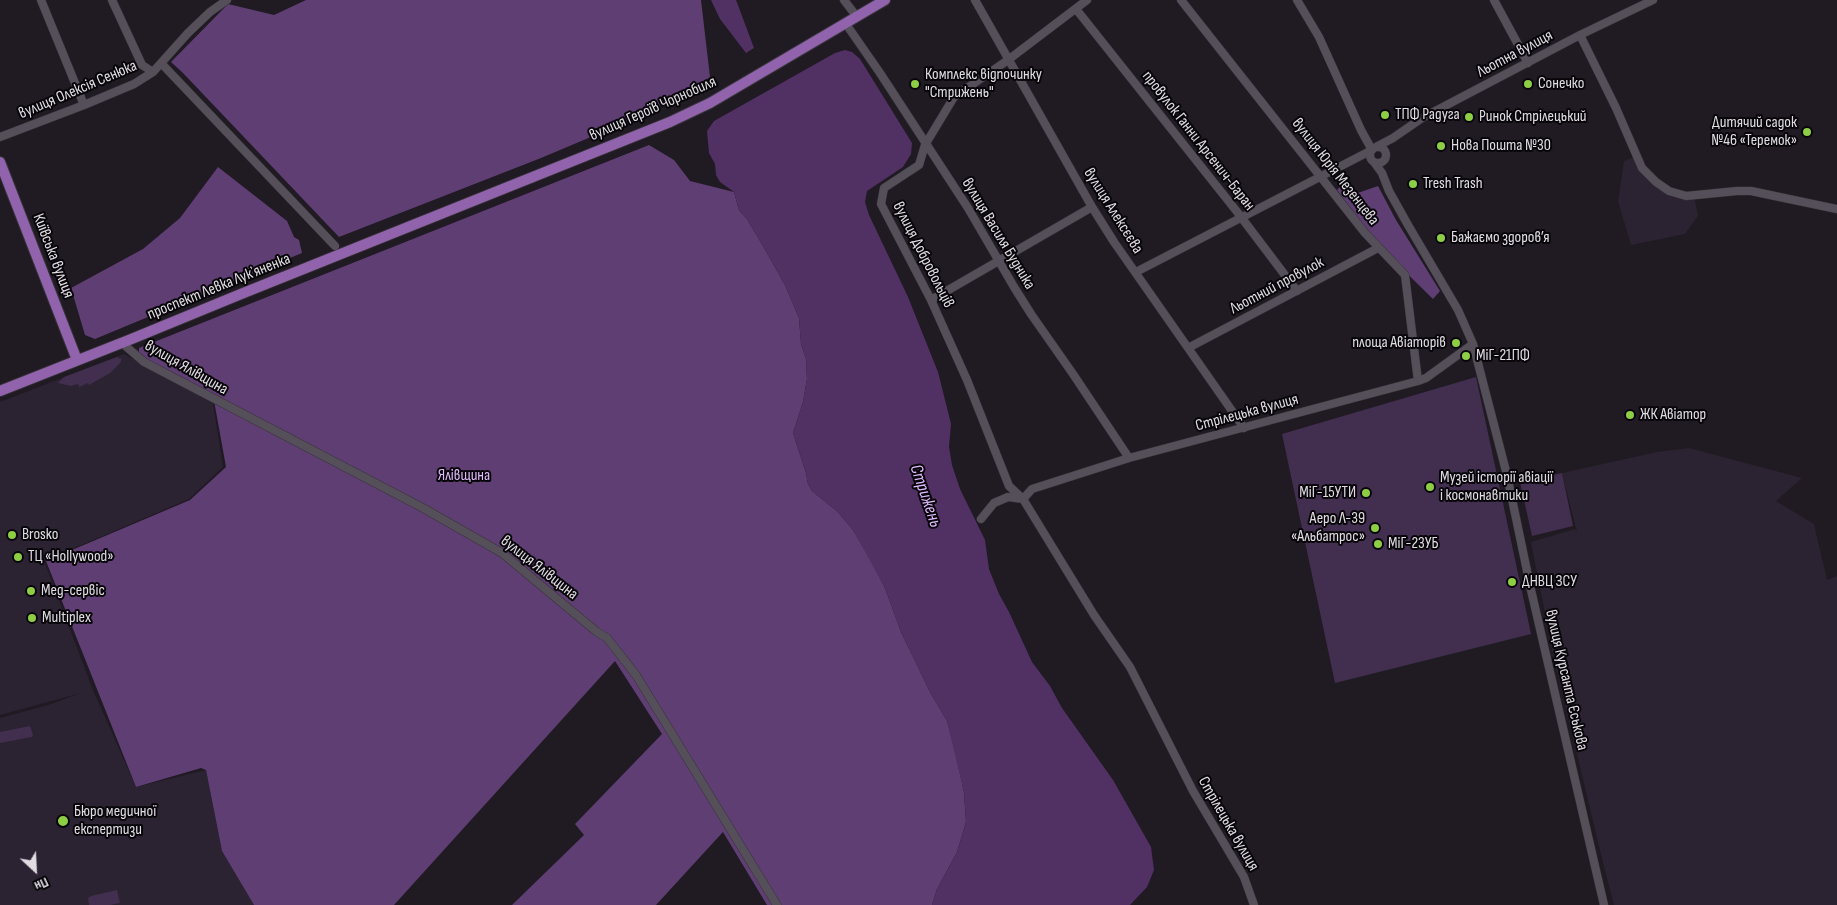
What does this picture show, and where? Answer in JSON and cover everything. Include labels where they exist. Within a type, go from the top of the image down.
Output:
[{"type":"main road","name":"вулиця Героїв Чорнобиля","points":[[450,210],[670,122],[710,103],[886,0]]},
{"type":"main road","name":"Київська вулиця","points":[[0,162],[78,360]]},
{"type":"main road","name":"проспект Левка Лукʼяненка","points":[[0,390],[122,343],[450,210]]},
{"type":"street","points":[[41,0],[84,106]]},
{"type":"street","points":[[112,0],[142,65],[153,72]]},
{"type":"street","name":"вулиця Олексія Сенюка","points":[[0,136],[84,106],[134,84],[153,72],[188,33],[210,12],[227,0]]},
{"type":"street","points":[[844,0],[857,17]]},
{"type":"street","name":"вулиця Алексєєва","points":[[975,0],[1092,207],[1244,428]]},
{"type":"street","name":"вулиця Добровольців","points":[[1023,499],[1009,486],[967,380],[931,300],[881,204],[884,188],[919,165],[925,145],[954,97],[1008,60],[1087,0]]},
{"type":"street","name":"вулиця Юрія Мезенцева","points":[[1181,0],[1378,248],[1405,275],[1418,381]]},
{"type":"street","points":[[1297,0],[1319,37],[1361,130],[1374,148],[1383,149],[1385,157],[1380,162],[1358,157]]},
{"type":"street","points":[[1494,0],[1528,63]]},
{"type":"street","name":"Льотна вулиця","points":[[1136,272],[1394,138],[1422,118],[1580,35],[1653,0]]},
{"type":"street","name":"провулок Ганни Арсенич-Баран","points":[[1076,9],[1241,217],[1297,291]]},
{"type":"street","name":"вулиця Василя Будника","points":[[846,24],[968,208],[1018,294],[1129,458]]},
{"type":"street","points":[[1580,35],[1616,108],[1642,168],[1656,182],[1669,190],[1686,196],[1731,191],[1751,192],[1837,210]]},
{"type":"street","points":[[161,63],[335,246]]},
{"type":"street","name":"Льотна вулиця","points":[[1382,173],[1385,157],[1394,138]]},
{"type":"street","points":[[1374,148],[1370,153],[1373,161],[1382,173],[1403,217],[1458,310],[1473,344]]},
{"type":"street","points":[[931,300],[1092,207]]},
{"type":"street","name":"Льотний провулок","points":[[1188,348],[1378,248]]},
{"type":"street","name":"вулиця Ялівщина","points":[[122,343],[144,362],[423,508],[502,553],[597,632],[607,638],[636,675],[777,905]]},
{"type":"street","name":"Стрілецька вулиця","points":[[1023,499],[1032,489],[1129,458],[1418,381],[1426,378],[1473,344]]},
{"type":"street","name":"вулиця Курсанта Єськова","points":[[1473,344],[1507,475],[1531,590],[1604,905]]},
{"type":"street","name":"Стрілецька вулиця","points":[[981,518],[994,503],[1008,497],[1023,499]]},
{"type":"street","name":"Стрілецька вулиця","points":[[1023,499],[1094,615],[1130,667],[1193,791],[1244,877],[1254,905]]},
{"type":"shaded area","points":[[1634,157],[1656,180],[1671,188],[1693,192],[1698,216],[1685,234],[1631,245],[1618,201],[1624,161]]},
{"type":"shaded area","points":[[124,354],[213,403],[223,467],[189,499],[44,561],[93,690],[136,787],[206,770],[222,851],[254,905],[0,905],[0,718],[48,705],[81,693],[0,715],[0,402]]},
{"type":"shaded area","points":[[117,357],[122,358],[120,363],[110,373],[89,385],[88,383],[79,387],[78,384],[71,386],[58,383],[64,377]]},
{"type":"shaded area","points":[[1476,377],[1531,634],[1335,683],[1282,434]]},
{"type":"shaded area","points":[[1689,448],[1802,478],[1776,501],[1814,524],[1827,580],[1837,576],[1837,905],[1614,905],[1553,654],[1531,542],[1575,529],[1577,532],[1562,473],[1657,452]]},
{"type":"shaded area","points":[[1562,473],[1573,526],[1532,536],[1520,482]]},
{"type":"shaded area","points":[[30,726],[32,737],[0,743],[0,732]]},
{"type":"shaded area","points":[[117,890],[120,903],[89,905],[88,898],[91,896]]},
{"type":"green space","points":[[306,0],[701,0],[710,77],[681,96],[605,131],[339,237],[171,62],[228,4],[274,15]]},
{"type":"green space","name":"Ялівщина","points":[[649,145],[674,160],[690,181],[734,192],[739,210],[747,219],[785,285],[799,318],[801,344],[806,359],[807,379],[803,402],[793,433],[808,484],[812,491],[838,512],[853,530],[869,557],[885,588],[901,632],[931,694],[947,721],[953,743],[964,792],[966,822],[957,852],[937,889],[932,905],[767,905],[723,832],[656,905],[512,905],[584,835],[575,824],[662,734],[615,661],[394,905],[254,905],[222,851],[206,770],[201,768],[136,787],[46,561],[190,500],[226,467],[213,395],[139,357],[139,348]]},
{"type":"green space","points":[[218,167],[287,221],[294,237],[299,240],[302,253],[95,339],[85,335],[71,288],[143,249],[180,218]]},
{"type":"green space","points":[[1341,186],[1347,187],[1352,195],[1378,186],[1396,220],[1440,291],[1433,299],[1378,245],[1337,190]]},
{"type":"water","points":[[711,0],[736,0],[754,48],[746,53],[720,19]]},
{"type":"water","name":"Стрижень","points":[[845,50],[852,52],[860,59],[912,143],[911,154],[903,167],[867,191],[865,202],[869,215],[908,297],[938,372],[951,424],[949,447],[952,465],[960,489],[985,540],[989,569],[1032,662],[1113,780],[1151,847],[1154,870],[1147,887],[1130,905],[932,905],[937,889],[957,852],[966,822],[964,792],[947,721],[931,694],[901,632],[885,588],[853,530],[838,512],[812,491],[808,484],[793,433],[803,402],[807,379],[806,359],[801,344],[799,318],[785,285],[747,219],[739,210],[734,192],[720,182],[716,175],[715,164],[709,153],[707,131],[714,121],[835,53]]},
{"type":"place","name":"Комплекс відпочинку \"Стрижень\"","points":[[915,84]]},
{"type":"place","name":"Сонечко","points":[[1528,84]]},
{"type":"place","name":"ТПФ Радуга","points":[[1385,115]]},
{"type":"place","name":"Ринок Стрілецький","points":[[1469,117]]},
{"type":"place","name":"Дитячий садок №46 «Теремок»","points":[[1807,132]]},
{"type":"place","name":"Нова Пошта №30","points":[[1441,146]]},
{"type":"place","name":"Tresh Trash","points":[[1413,184]]},
{"type":"place","name":"Бажаємо здоров’я","points":[[1441,238]]},
{"type":"place","name":"площа Авіаторів","points":[[1456,343]]},
{"type":"place","name":"МіГ-21ПФ","points":[[1466,356]]},
{"type":"place","name":"ЖК Авіатор","points":[[1630,415]]},
{"type":"place","name":"Музей історії авіації і космонавтики","points":[[1430,487]]},
{"type":"place","name":"МіГ-15УТИ","points":[[1366,493]]},
{"type":"place","name":"Аеро Л-39 «Альбатрос»","points":[[1375,528]]},
{"type":"place","name":"Brosko","points":[[12,535]]},
{"type":"place","name":"МіГ-23УБ","points":[[1378,544]]},
{"type":"place","name":"ТЦ «Hollywood»","points":[[18,557]]},
{"type":"place","name":"ДНВЦ ЗСУ","points":[[1512,582]]},
{"type":"place","name":"Мед-сервіс","points":[[31,591]]},
{"type":"place","name":"Multiplex","points":[[32,618]]},
{"type":"place","name":"Бюро медичної експертизи","points":[[63,821]]}]
